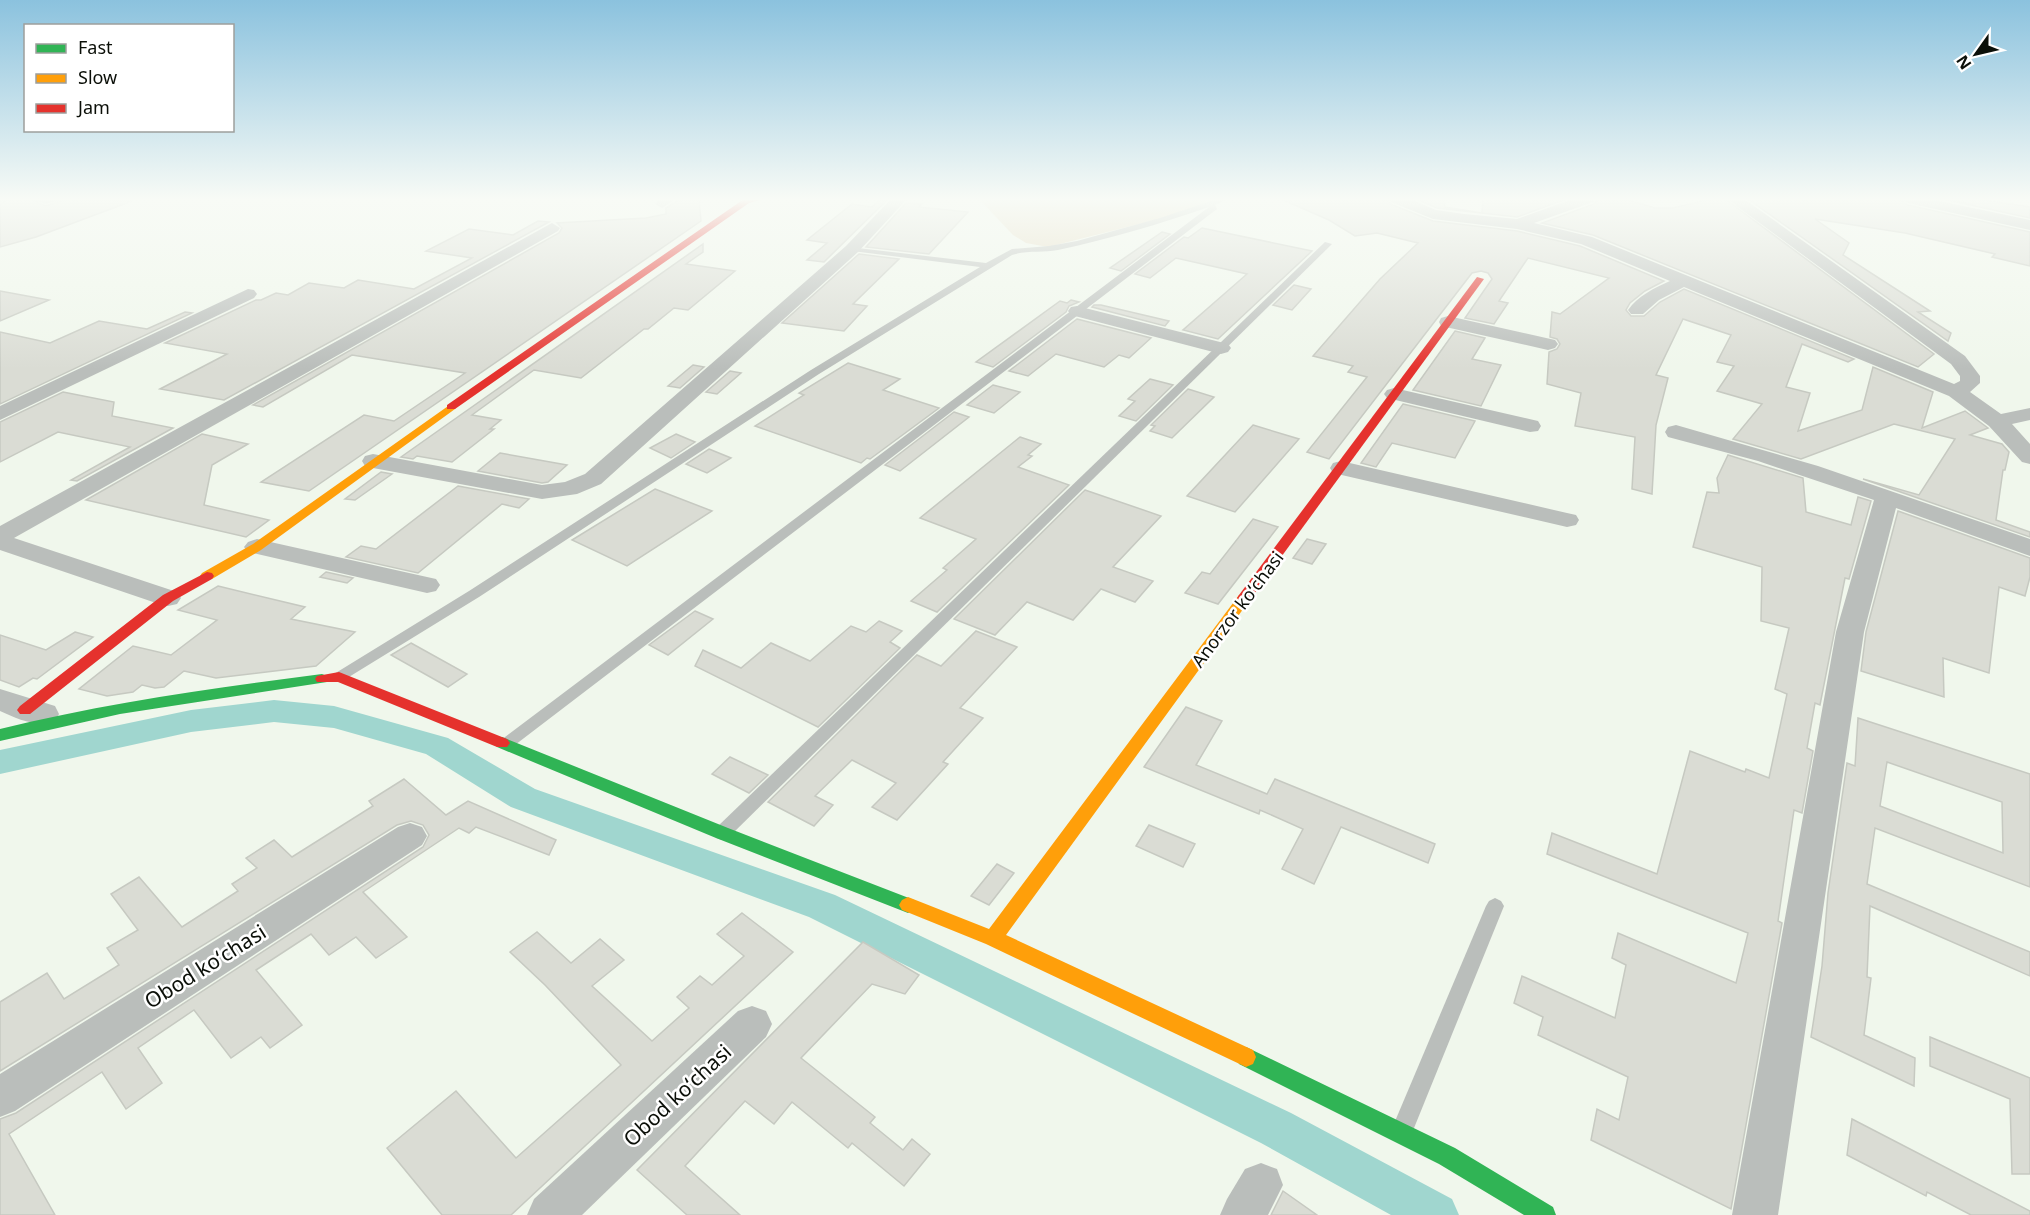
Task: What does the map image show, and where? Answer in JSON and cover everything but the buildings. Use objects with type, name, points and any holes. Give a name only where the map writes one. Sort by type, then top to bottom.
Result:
[{"type":"street","points":[[0,536],[502,256]]},
{"type":"street","points":[[12,705],[168,598],[257,547],[373,461],[668,256]]},
{"type":"street","points":[[373,461],[542,492],[570,489],[593,479],[844,256]]},
{"type":"street","points":[[1624,256],[1956,392],[1997,421],[2030,457]]},
{"type":"street","points":[[1812,256],[1958,360],[1970,375],[1971,383],[1956,392]]},
{"type":"street","name":"Anorzor koʻchasi","points":[[993,938],[1480,279]]},
{"type":"street","points":[[1637,310],[1653,296],[1684,280]]},
{"type":"street","points":[[0,414],[248,294]]},
{"type":"street","points":[[1077,311],[1221,348]]},
{"type":"street","points":[[1448,322],[1548,344]]},
{"type":"street","points":[[1394,394],[1530,426]]},
{"type":"street","points":[[1997,421],[2030,414]]},
{"type":"street","points":[[1676,432],[1730,445],[1887,497],[2030,548]]},
{"type":"street","points":[[1341,468],[1567,520]]},
{"type":"street","points":[[1755,1215],[1850,632],[1887,497]]},
{"type":"street","points":[[0,542],[168,598]]},
{"type":"street","points":[[257,547],[427,585]]},
{"type":"street","points":[[0,735],[63,718],[206,694],[339,677],[722,832],[993,938],[1263,1065],[1447,1156],[1545,1215]]},
{"type":"street","points":[[12,705],[63,718]]},
{"type":"street","name":"Obod koʻchasi","points":[[0,1097],[411,836]]},
{"type":"street","name":"Obod koʻchasi","points":[[550,1215],[752,1024]]},
{"type":"lane","points":[[906,256],[988,266]]},
{"type":"lane","points":[[339,677],[474,594],[815,372],[1006,256]]},
{"type":"lane","points":[[506,744],[1150,256]]},
{"type":"lane","points":[[722,832],[1316,256]]},
{"type":"lane","points":[[1401,1133],[1495,906]]},
{"type":"waterway","points":[[0,762],[191,721],[274,711],[334,717],[437,746],[523,798],[822,906],[1276,1128],[1436,1215]]},
{"type":"traffic: fast","points":[[0,735],[79,716],[200,695],[322,679]]},
{"type":"traffic: fast","points":[[502,743],[722,833],[908,905]]},
{"type":"traffic: fast","points":[[1246,1057],[1447,1156],[1545,1215]]},
{"type":"traffic: slow","points":[[207,576],[257,547],[451,407]]},
{"type":"traffic: slow","points":[[993,938],[1244,598]]},
{"type":"traffic: slow","points":[[908,905],[993,938],[1246,1057]]},
{"type":"traffic: jam","points":[[451,407],[668,256]]},
{"type":"traffic: jam","points":[[1244,598],[1480,279]]},
{"type":"traffic: jam","points":[[25,710],[168,598],[207,576]]},
{"type":"traffic: jam","points":[[322,679],[339,677],[502,743]]}]
